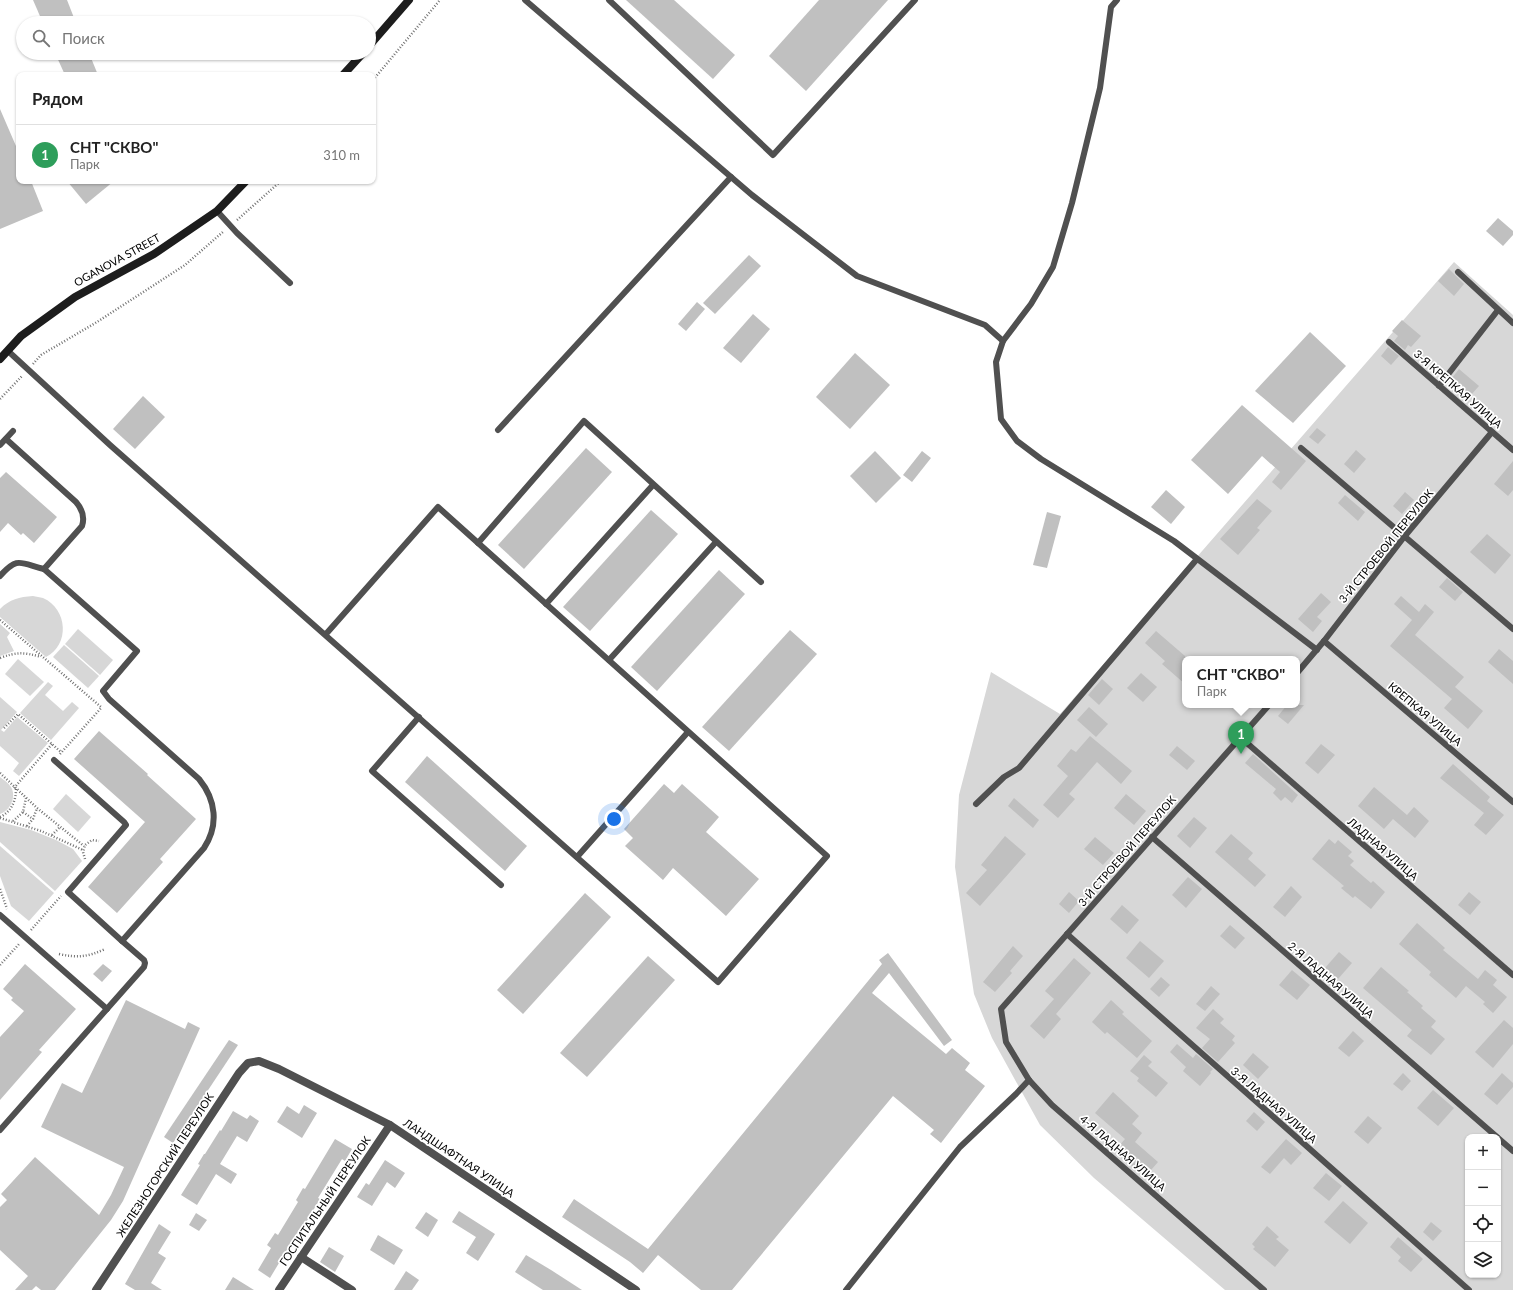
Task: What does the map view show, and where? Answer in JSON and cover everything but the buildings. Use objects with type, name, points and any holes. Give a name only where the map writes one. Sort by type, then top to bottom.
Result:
[{"type":"main road","points":[[376,38],[409,0]]},
{"type":"main road","points":[[347,72],[357,60]]},
{"type":"main road","name":"OGANOVA STREET","points":[[0,359],[21,336],[75,297],[154,254],[217,211],[243,184]]},
{"type":"street","name":"ЛАНДШАФТНАЯ УЛИЦА","points":[[259,1061],[279,1069],[390,1125],[636,1290]]},
{"type":"street","name":"ЖЕЛЕЗНОГОРСКИЙ ПЕРЕУЛОК","points":[[96,1290],[239,1073],[248,1063],[259,1061]]},
{"type":"street","name":"ГОСПИТАЛЬНЫЙ ПЕРЕУЛОК","points":[[279,1290],[390,1125]]},
{"type":"street","points":[[301,1257],[352,1290]]},
{"type":"lane","points":[[525,0],[752,195],[857,276],[985,325],[1003,341]]},
{"type":"lane","points":[[609,0],[773,155],[915,0]]},
{"type":"lane","points":[[1117,0],[1111,7],[1100,88],[1072,203],[1052,267],[1031,304],[1003,341],[996,362],[1001,419],[1017,441],[1041,459],[1174,542],[1317,650]]},
{"type":"lane","points":[[498,430],[731,177]]},
{"type":"lane","points":[[217,211],[290,283]]},
{"type":"lane","points":[[1458,272],[1513,323]]},
{"type":"lane","points":[[1439,386],[1498,310]]},
{"type":"lane","name":"3-Я КРЕПКАЯ УЛИЦА","points":[[1389,342],[1513,450]]},
{"type":"lane","points":[[8,351],[110,445],[326,634],[718,982],[827,856],[438,507],[326,634]]},
{"type":"lane","points":[[478,543],[584,421],[761,582]]},
{"type":"lane","points":[[0,445],[13,431]]},
{"type":"lane","name":"3-Й СТРОЕВОЙ ПЕРЕУЛОК","points":[[1300,669],[1317,650],[1404,537],[1492,432]]},
{"type":"lane","points":[[6,439],[76,502],[84,517],[82,526],[44,570]]},
{"type":"lane","points":[[1301,448],[1513,629]]},
{"type":"lane","points":[[546,604],[653,484]]},
{"type":"lane","points":[[609,660],[716,542]]},
{"type":"lane","points":[[976,804],[1004,777],[1019,768],[1197,559]]},
{"type":"lane","points":[[0,576],[9,566],[14,563],[44,570],[137,651],[103,692],[199,779],[205,786],[209,796],[214,816],[214,828],[210,838],[204,848],[122,941]]},
{"type":"lane","name":"КРЕПКАЯ УЛИЦА","points":[[1324,641],[1513,802]]},
{"type":"lane","name":"3-Й СТРОЕВОЙ ПЕРЕУЛОК","points":[[1001,1010],[1066,934],[1266,708]]},
{"type":"lane","points":[[419,717],[372,771],[501,885]]},
{"type":"lane","points":[[577,856],[688,732]]},
{"type":"lane","name":"ЛАДНАЯ УЛИЦА","points":[[1240,737],[1513,975]]},
{"type":"lane","points":[[0,1130],[144,967],[145,964],[144,960],[68,892],[126,825],[54,760]]},
{"type":"lane","name":"2-Я ЛАДНАЯ УЛИЦА","points":[[1152,837],[1494,1134]]},
{"type":"lane","points":[[0,915],[107,1009]]},
{"type":"lane","name":"3-Я ЛАДНАЯ УЛИЦА","points":[[1066,934],[1469,1290]]},
{"type":"lane","name":"4-Я ЛАДНАЯ УЛИЦА","points":[[1001,1010],[1006,1042],[1029,1080],[1052,1105],[1264,1290]]},
{"type":"lane","points":[[846,1290],[960,1147],[1029,1080]]},
{"type":"lane","name":"2-Я ЛАДНАЯ УЛИЦА","points":[[1501,1140],[1513,1151]]},
{"type":"path","points":[[376,76],[440,0]]},
{"type":"path","points":[[0,399],[41,355],[97,322],[185,265],[279,184]]},
{"type":"path","points":[[0,620],[101,707]]},
{"type":"path","points":[[0,658],[18,653],[28,653],[42,657]]},
{"type":"path","points":[[54,760],[109,699]]},
{"type":"path","points":[[4,728],[18,714],[61,752]]},
{"type":"path","points":[[0,818],[12,806],[16,795],[15,788],[52,744]]},
{"type":"path","points":[[0,773],[37,808],[84,846]]},
{"type":"path","points":[[12,822],[23,812],[26,798]]},
{"type":"path","points":[[27,826],[33,818],[37,808]]},
{"type":"path","points":[[23,812],[33,818]]},
{"type":"path","points":[[0,818],[52,835],[83,850]]},
{"type":"path","points":[[52,835],[60,827]]},
{"type":"path","points":[[0,889],[8,910]]},
{"type":"path","points":[[31,930],[63,894],[68,892]]},
{"type":"path","points":[[0,965],[20,942]]},
{"type":"path","points":[[57,953],[81,957],[93,955],[105,949]]},
{"type":"shaded area","points":[[1454,262],[1513,315],[1513,1290],[1225,1290],[1094,1178],[1040,1125],[992,1038],[974,994],[955,867],[959,795],[991,672],[1060,714]]},
{"type":"shaded area","points":[[33,596],[43,598],[51,603],[61,618],[63,627],[59,644],[54,651],[46,657],[0,617],[0,609],[7,603],[19,598]]},
{"type":"shaded area","points":[[0,624],[10,633],[7,637],[14,651],[0,656]]},
{"type":"shaded area","points":[[78,629],[113,660],[100,675],[65,644]]},
{"type":"shaded area","points":[[64,645],[99,676],[88,688],[53,657]]},
{"type":"shaded area","points":[[18,659],[44,682],[30,696],[5,674]]},
{"type":"shaded area","points":[[48,682],[53,686],[45,695],[63,711],[72,702],[79,708],[51,740],[20,713]]},
{"type":"shaded area","points":[[0,697],[17,712],[1,730],[4,732],[17,717],[48,743],[19,776],[13,771],[19,763],[0,746]]},
{"type":"shaded area","points":[[0,777],[11,787],[13,797],[9,807],[0,814]]},
{"type":"shaded area","points":[[66,794],[91,817],[78,832],[53,809]]},
{"type":"shaded area","points":[[0,822],[31,830],[56,840],[73,849],[82,861],[55,891],[0,842]]},
{"type":"shaded area","points":[[0,846],[54,893],[29,921],[11,906],[0,876]]},
{"type":"place","name":"СНТ \"СКВО\"","points":[[1241,754]]}]
